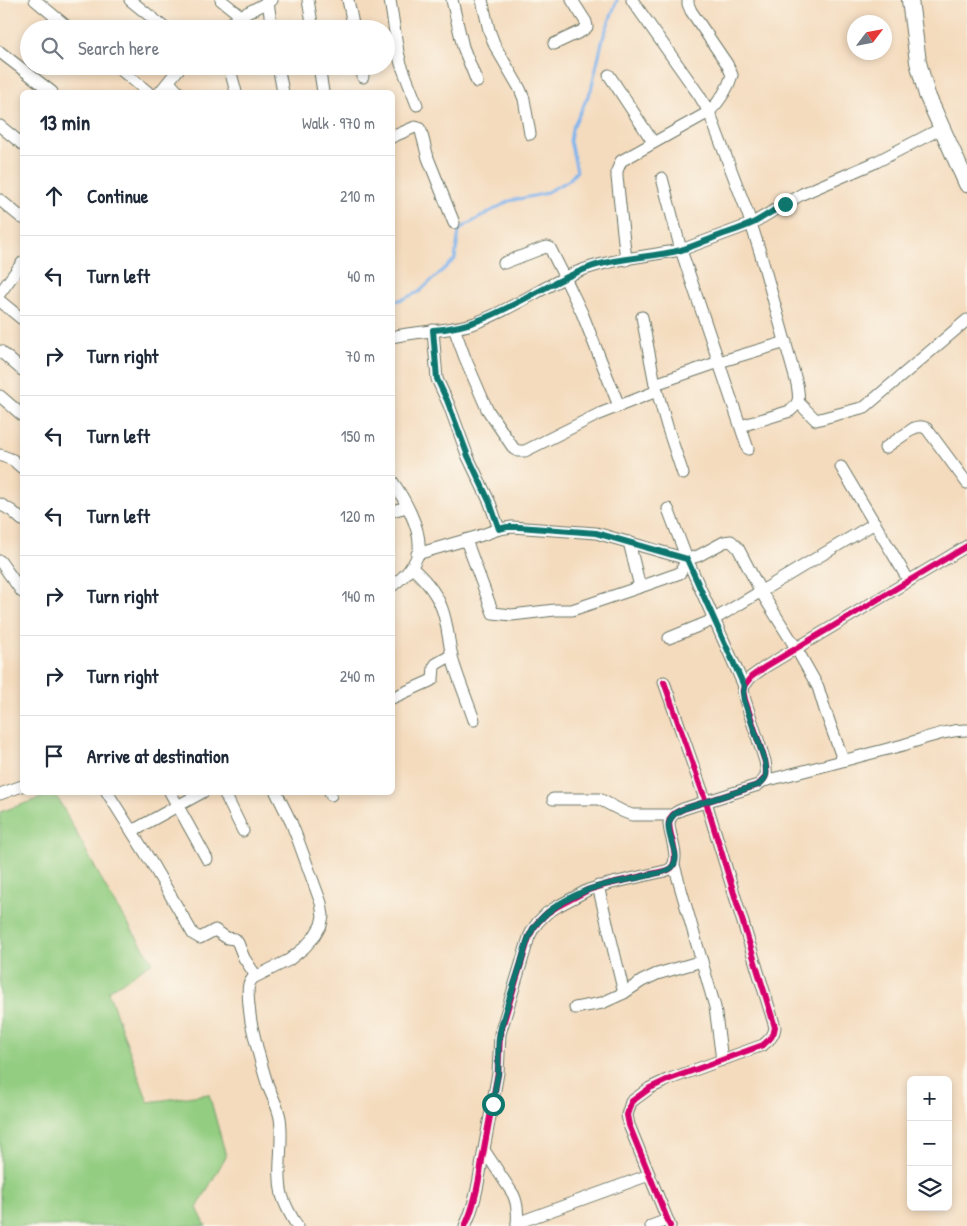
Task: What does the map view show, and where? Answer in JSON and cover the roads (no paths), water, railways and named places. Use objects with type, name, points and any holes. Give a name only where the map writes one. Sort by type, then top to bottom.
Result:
[{"type":"street","points":[[35,0],[59,20]]},
{"type":"street","points":[[130,0],[155,20]]},
{"type":"street","points":[[221,0],[241,16]]},
{"type":"street","points":[[308,0],[311,20]]},
{"type":"street","points":[[348,0],[352,20]]},
{"type":"street","points":[[390,0],[393,20]]},
{"type":"street","points":[[452,0],[463,47],[477,82]]},
{"type":"street","points":[[482,0],[495,46],[524,99],[530,134]]},
{"type":"street","points":[[554,44],[587,27],[586,22],[572,0]]},
{"type":"street","points":[[632,0],[709,112],[751,224],[797,384],[799,396],[794,408],[790,411],[741,426]]},
{"type":"street","points":[[626,260],[617,177],[621,161],[709,112],[727,88],[732,75],[727,64],[691,11],[688,0]]},
{"type":"street","points":[[910,0],[918,62],[927,94],[967,184]]},
{"type":"street","points":[[235,20],[270,1],[271,20]]},
{"type":"street","points":[[395,32],[401,64],[417,105]]},
{"type":"street","points":[[0,52],[20,67]]},
{"type":"street","points":[[30,75],[49,90]]},
{"type":"street","points":[[127,75],[146,90]]},
{"type":"street","points":[[162,90],[174,75]]},
{"type":"street","points":[[231,75],[235,90]]},
{"type":"street","points":[[280,75],[284,90]]},
{"type":"street","points":[[320,75],[323,90]]},
{"type":"street","points":[[609,75],[653,142]]},
{"type":"street","points":[[169,82],[176,90]]},
{"type":"street","points":[[0,126],[20,142]]},
{"type":"street","points":[[395,135],[415,126],[421,131],[428,158],[446,207],[454,222]]},
{"type":"street","points":[[395,336],[454,328],[476,322],[590,267],[681,250],[751,224],[802,194],[874,163],[942,128]]},
{"type":"street","points":[[662,178],[681,250],[748,449]]},
{"type":"street","points":[[0,200],[20,216]]},
{"type":"street","points":[[504,263],[547,247],[552,252],[582,313],[619,406]]},
{"type":"street","points":[[2,285],[20,268]]},
{"type":"street","points":[[0,301],[20,317]]},
{"type":"street","points":[[642,317],[656,388],[684,474]]},
{"type":"street","points":[[798,402],[816,420],[866,407],[967,320]]},
{"type":"street","points":[[454,328],[487,409],[514,449],[518,451],[525,451],[575,425],[719,362],[786,342]]},
{"type":"street","points":[[433,330],[437,379],[468,456],[490,503],[499,529]]},
{"type":"street","points":[[0,351],[20,368]]},
{"type":"street","points":[[0,396],[20,412]]},
{"type":"street","points":[[885,448],[914,428],[918,426],[924,427],[963,469],[967,483]]},
{"type":"street","points":[[0,455],[13,460],[20,466]]},
{"type":"street","points":[[841,466],[910,581]]},
{"type":"street","points":[[395,486],[407,507],[418,535],[419,548],[411,567],[395,583]]},
{"type":"street","points":[[0,504],[20,518]]},
{"type":"street","points":[[395,510],[407,507]]},
{"type":"street","points":[[668,509],[687,559],[744,686]]},
{"type":"street","points":[[669,638],[714,620],[875,523]]},
{"type":"street","points":[[417,554],[507,527],[596,533],[687,559],[698,556],[724,542],[731,541],[738,548],[761,592],[818,687],[843,760]]},
{"type":"street","points":[[466,540],[494,613],[512,615],[572,610],[680,573],[687,559]]},
{"type":"street","points":[[628,542],[640,587]]},
{"type":"street","points":[[764,781],[767,771],[765,761],[743,692],[744,686],[751,677],[967,546]]},
{"type":"street","points":[[0,561],[20,589]]},
{"type":"street","points":[[411,567],[426,582],[442,608],[455,668],[474,720]]},
{"type":"street","points":[[395,697],[430,681],[436,664],[452,655]]},
{"type":"street","points":[[651,1226],[669,1223],[629,1125],[627,1115],[631,1102],[650,1088],[667,1080],[763,1045],[771,1039],[775,1027],[706,802],[664,682]]},
{"type":"street","points":[[553,799],[599,799],[632,815],[672,815],[683,809],[750,788],[764,781],[812,770],[936,734],[967,730]]},
{"type":"street","points":[[0,794],[20,787]]},
{"type":"street","points":[[109,795],[193,934],[200,938],[215,930],[227,938],[235,939],[244,958],[256,976]]},
{"type":"street","points":[[172,795],[207,859]]},
{"type":"street","points":[[132,831],[198,795]]},
{"type":"street","points":[[226,795],[244,830]]},
{"type":"street","points":[[278,795],[298,840],[321,903],[323,916],[321,925],[314,937],[304,948],[289,960],[256,976],[251,980],[248,989],[256,1045],[266,1080],[280,1117],[280,1184],[282,1196],[297,1226]]},
{"type":"street","points":[[672,815],[669,823],[675,854],[674,865],[715,1007],[722,1060]]},
{"type":"street","points":[[465,1226],[474,1201],[480,1173],[498,1073],[500,1034],[529,937],[538,922],[547,913],[576,896],[598,886],[669,870],[674,865]]},
{"type":"street","points":[[598,886],[624,993]]},
{"type":"street","points":[[575,1008],[602,1003],[657,974],[702,960]]},
{"type":"street","points":[[484,1150],[513,1194],[517,1206],[517,1225],[649,1175]]},
{"type":"waterway","points":[[395,301],[419,292],[455,259],[459,231],[463,227],[509,201],[543,194],[568,181],[577,171],[570,141],[572,129],[591,90],[603,38],[617,0]]}]
